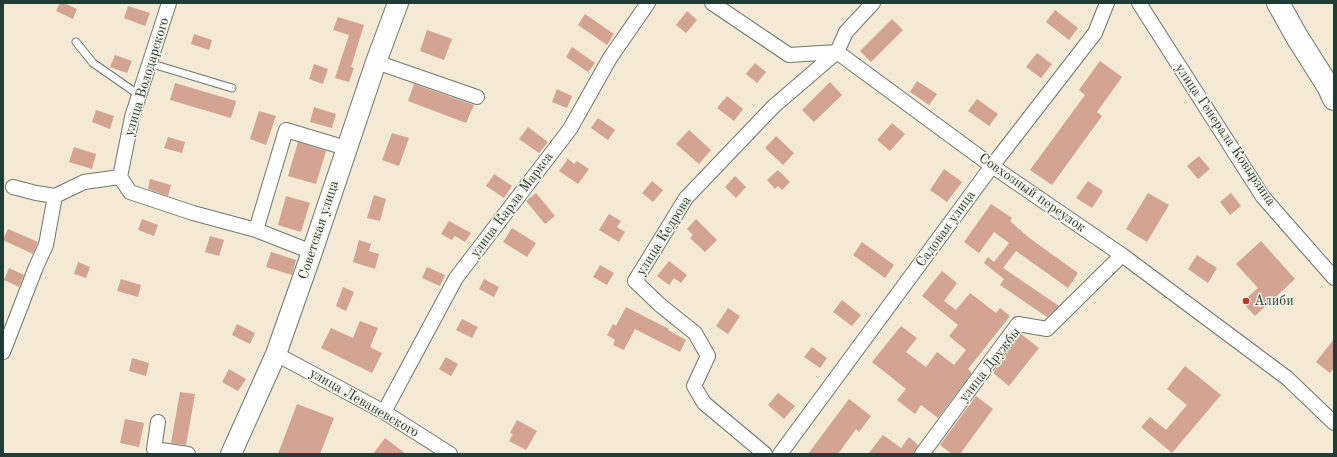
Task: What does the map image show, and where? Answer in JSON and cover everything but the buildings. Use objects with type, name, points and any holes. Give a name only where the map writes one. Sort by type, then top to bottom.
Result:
[{"type":"main road","points":[[1278,3],[1328,86],[1334,99]]},
{"type":"street","name":"улица Володарского","points":[[120,177],[132,117],[169,3]]},
{"type":"street","name":"Советская улица","points":[[229,454],[276,354],[312,252],[346,148],[398,3]]},
{"type":"street","name":"улица Карла Маркса","points":[[384,412],[456,278],[570,129],[610,58],[648,3]]},
{"type":"street","points":[[712,3],[788,55],[837,52]]},
{"type":"street","name":"улица Кедрова","points":[[765,454],[704,403],[694,386],[708,356],[695,333],[660,305],[635,282],[686,198],[774,106],[837,52],[846,32],[873,3]]},
{"type":"street","name":"Садовая улица","points":[[780,454],[992,166],[1095,33],[1107,3]]},
{"type":"street","name":"улица Генерала Ковырзина","points":[[1139,3],[1263,197],[1334,278]]},
{"type":"street","name":"Совхозный переулок","points":[[837,52],[992,166],[1122,255],[1287,378],[1334,424]]},
{"type":"street","points":[[376,62],[477,97]]},
{"type":"street","points":[[256,230],[286,130],[346,148]]},
{"type":"street","points":[[13,187],[55,196],[84,182],[120,177],[130,192],[193,213],[256,230],[312,252]]},
{"type":"street","points":[[3,352],[36,267],[46,246],[55,196]]},
{"type":"street","name":"улица Дружбы","points":[[922,454],[1018,324],[1047,329],[1122,255]]},
{"type":"street","name":"улица Леваневского","points":[[276,354],[384,412],[450,454]]},
{"type":"street","points":[[158,422],[154,449],[188,454]]},
{"type":"lane","points":[[76,42],[92,63],[139,95]]},
{"type":"lane","points":[[149,63],[232,88]]},
{"type":"place","name":"Алиби","points":[[1246,301]]}]
